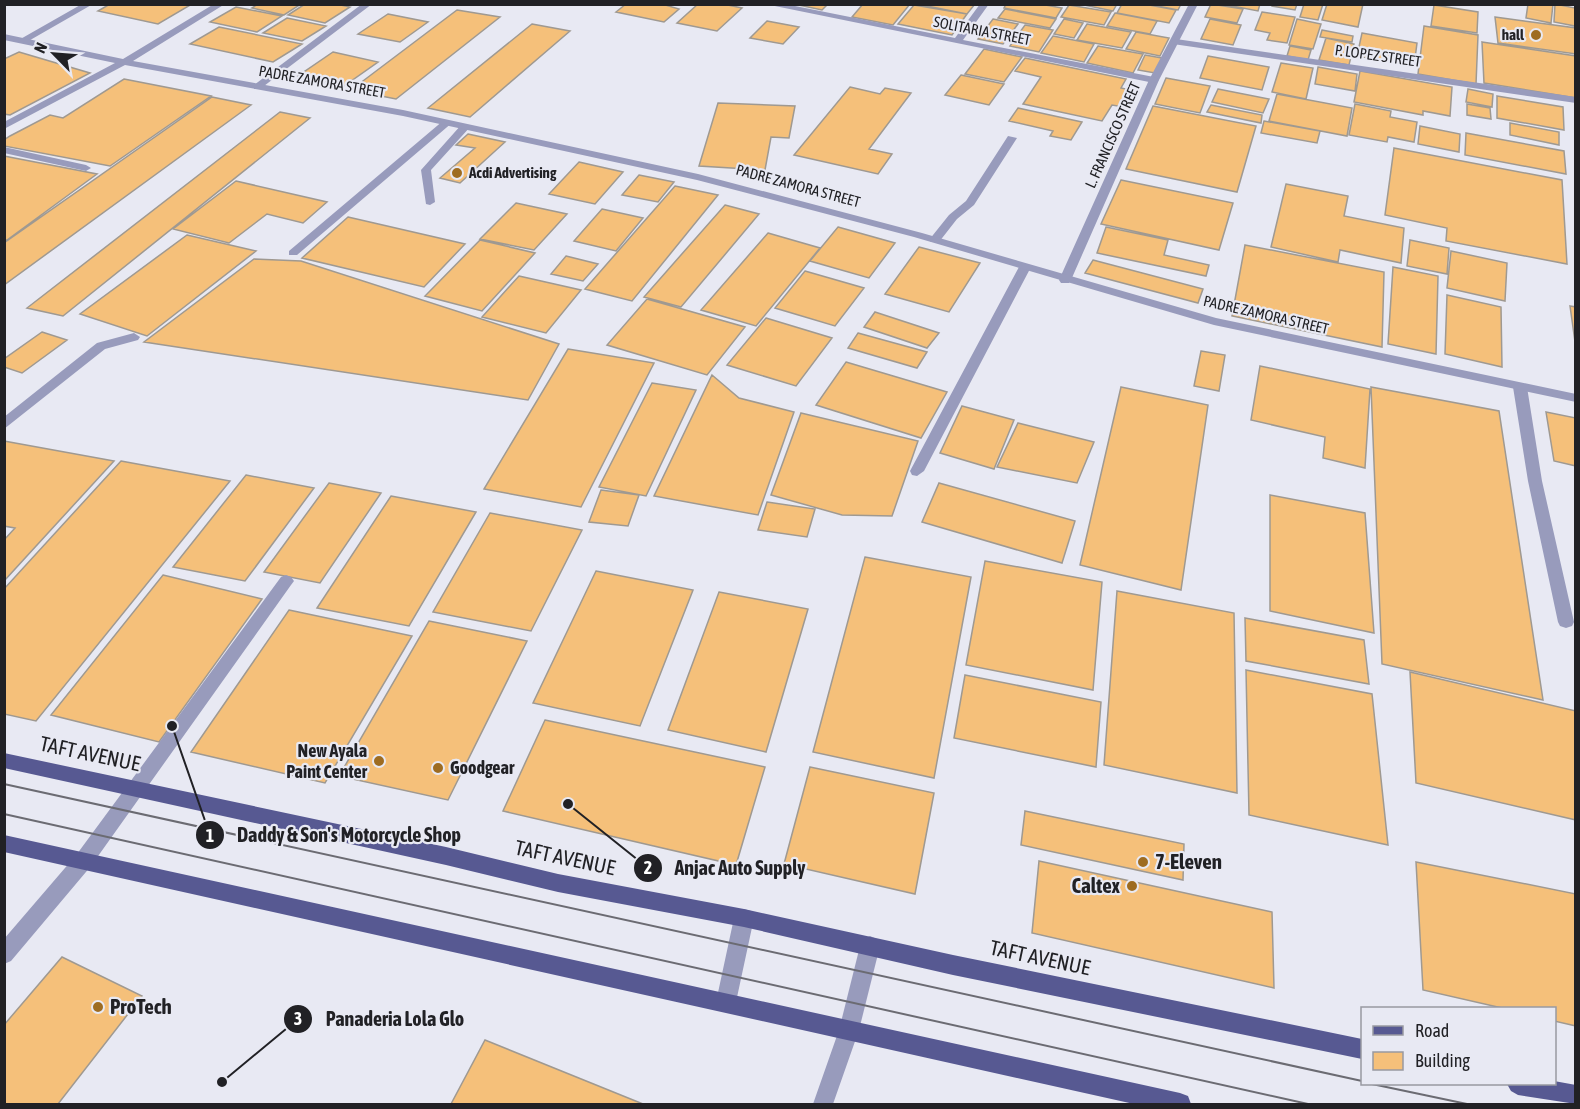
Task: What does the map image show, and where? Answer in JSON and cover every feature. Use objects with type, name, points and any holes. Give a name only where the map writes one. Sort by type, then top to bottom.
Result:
[{"type":"main road","name":"TAFT AVENUE","points":[[4,760],[446,856],[558,883],[744,918],[1361,1049]]},
{"type":"main road","points":[[4,843],[1180,1104]]},
{"type":"main road","points":[[1527,1085],[1575,1096]]},
{"type":"street","points":[[22,41],[89,4]]},
{"type":"street","points":[[4,126],[124,62],[220,4]]},
{"type":"street","points":[[257,87],[368,4]]},
{"type":"street","name":"SOLITARIA STREET","points":[[769,4],[1154,80]]},
{"type":"street","points":[[830,16],[840,4]]},
{"type":"street","points":[[957,42],[985,4]]},
{"type":"street","name":"L. FRANCISCO STREET","points":[[1065,280],[1154,80],[1194,4]]},
{"type":"street","name":"PADRE ZAMORA STREET","points":[[4,37],[124,62],[448,122],[698,177],[936,240],[1065,280],[1243,328],[1575,398]]},
{"type":"street","name":"P. LOPEZ STREET","points":[[1176,42],[1575,100]]},
{"type":"street","points":[[293,253],[448,122]]},
{"type":"street","points":[[430,202],[426,170],[466,126]]},
{"type":"street","points":[[936,240],[953,217],[970,202],[1012,138]]},
{"type":"street","points":[[4,150],[86,168]]},
{"type":"street","points":[[917,471],[1025,267]]},
{"type":"street","points":[[4,425],[101,346],[134,337]]},
{"type":"street","points":[[1520,387],[1535,481],[1566,622]]},
{"type":"street","points":[[4,954],[84,860],[286,581]]},
{"type":"street","points":[[726,1002],[744,918]]},
{"type":"street","points":[[823,1104],[849,1030],[870,946]]},
{"type":"building","points":[[110,4],[192,4],[158,24],[98,11]]},
{"type":"building","points":[[258,4],[301,4],[284,15],[252,8]]},
{"type":"building","points":[[305,4],[336,4],[350,7],[325,23],[288,15]]},
{"type":"building","points":[[626,4],[662,4],[679,9],[664,22],[616,12]]},
{"type":"building","points":[[698,4],[723,4],[742,8],[717,31],[677,23]]},
{"type":"building","points":[[794,4],[828,4],[822,10]]},
{"type":"building","points":[[863,4],[910,4],[893,25],[852,17]]},
{"type":"building","points":[[917,4],[975,4],[967,14]]},
{"type":"building","points":[[1006,4],[1040,4],[1062,8],[1056,18],[1004,8]]},
{"type":"building","points":[[1079,4],[1117,4],[1113,11]]},
{"type":"building","points":[[1122,4],[1144,4],[1176,10],[1169,23],[1117,13]]},
{"type":"building","points":[[1147,4],[1181,4],[1178,10]]},
{"type":"building","points":[[1211,4],[1243,9],[1237,23],[1205,17]]},
{"type":"building","points":[[1222,4],[1260,4],[1258,11]]},
{"type":"building","points":[[1272,4],[1297,4],[1295,10],[1272,6]]},
{"type":"building","points":[[1304,4],[1323,4],[1318,20],[1300,17]]},
{"type":"building","points":[[1327,4],[1363,4],[1358,27],[1322,20]]},
{"type":"building","points":[[1528,4],[1553,4],[1551,23],[1526,18]]},
{"type":"building","points":[[1555,4],[1575,8],[1575,26],[1554,22]]},
{"type":"building","points":[[914,5],[967,14],[952,35],[898,24]]},
{"type":"building","points":[[1069,5],[1111,12],[1104,25],[1061,17]]},
{"type":"building","points":[[1434,5],[1478,12],[1477,33],[1431,26]]},
{"type":"building","points":[[236,7],[282,16],[257,32],[210,22]]},
{"type":"building","points":[[1005,9],[1056,19],[1050,28],[998,18]]},
{"type":"building","points":[[457,10],[500,17],[396,99],[351,90]]},
{"type":"building","points":[[1262,12],[1295,17],[1287,43],[1267,40],[1270,33],[1255,30]]},
{"type":"building","points":[[1115,13],[1157,21],[1150,34],[1107,26]]},
{"type":"building","points":[[388,14],[428,22],[400,42],[358,34]]},
{"type":"building","name":"hall","points":[[1495,17],[1576,28],[1576,54],[1498,43]]},
{"type":"building","points":[[287,18],[326,26],[302,41],[263,33]]},
{"type":"building","points":[[993,19],[1018,24],[1003,44],[978,39]]},
{"type":"building","points":[[1064,19],[1083,23],[1074,38],[1054,34]]},
{"type":"building","points":[[1210,19],[1241,25],[1233,45],[1201,39]]},
{"type":"building","points":[[1297,19],[1321,24],[1313,49],[1289,45]]},
{"type":"building","points":[[767,21],[799,27],[783,44],[750,38]]},
{"type":"building","points":[[532,24],[570,31],[470,117],[428,108]]},
{"type":"building","points":[[1087,24],[1131,32],[1122,48],[1077,40]]},
{"type":"building","points":[[1025,25],[1053,30],[1039,52],[1010,46]]},
{"type":"building","points":[[1424,26],[1478,35],[1476,84],[1418,74]]},
{"type":"building","points":[[219,27],[302,44],[273,62],[190,44]]},
{"type":"building","points":[[1322,30],[1353,36],[1352,42],[1320,37]]},
{"type":"building","points":[[1136,32],[1169,38],[1160,56],[1126,49]]},
{"type":"building","points":[[1362,33],[1417,43],[1414,66],[1357,56]]},
{"type":"building","points":[[1053,36],[1094,44],[1084,62],[1041,53]]},
{"type":"building","points":[[1326,38],[1354,44],[1349,65],[1319,60]]},
{"type":"building","points":[[1482,42],[1576,56],[1576,98],[1484,83]]},
{"type":"building","points":[[1098,46],[1143,54],[1133,73],[1087,63]]},
{"type":"building","points":[[1290,46],[1311,50],[1308,60],[1287,56]]},
{"type":"building","points":[[984,49],[1022,57],[1004,82],[965,74]]},
{"type":"building","points":[[19,52],[90,73],[10,115],[4,114],[4,59]]},
{"type":"building","points":[[333,52],[378,62],[344,86],[298,76]]},
{"type":"building","points":[[1145,55],[1162,58],[1155,73],[1138,70]]},
{"type":"building","points":[[1208,56],[1269,67],[1262,90],[1200,78]]},
{"type":"building","points":[[1025,58],[1126,79],[1121,88],[1139,92],[1130,108],[1112,105],[1102,121],[1023,104],[1041,77],[1015,71]]},
{"type":"building","points":[[1281,63],[1313,68],[1306,99],[1272,92]]},
{"type":"building","points":[[1318,67],[1357,74],[1355,91],[1315,84]]},
{"type":"building","points":[[1360,71],[1452,87],[1450,116],[1423,111],[1423,115],[1354,102]]},
{"type":"building","points":[[961,75],[1004,84],[989,105],[945,95]]},
{"type":"building","points":[[1166,78],[1210,86],[1200,113],[1155,104]]},
{"type":"building","points":[[124,79],[211,96],[110,166],[4,146],[4,140],[10,136],[50,115],[63,118]]},
{"type":"building","points":[[850,87],[880,94],[885,88],[911,93],[869,149],[892,154],[878,174],[794,155]]},
{"type":"building","points":[[1218,89],[1269,99],[1263,113],[1212,102]]},
{"type":"building","points":[[1468,89],[1493,94],[1492,107],[1466,102]]},
{"type":"building","points":[[1277,94],[1352,108],[1347,136],[1269,121]]},
{"type":"building","points":[[1497,96],[1563,107],[1564,130],[1497,118]]},
{"type":"building","points":[[212,97],[251,105],[4,285],[4,243]]},
{"type":"building","points":[[718,103],[795,106],[789,138],[771,137],[765,170],[699,166]]},
{"type":"building","points":[[1355,104],[1391,111],[1390,117],[1417,122],[1414,142],[1388,137],[1387,142],[1349,135]]},
{"type":"building","points":[[1467,104],[1490,108],[1491,119],[1467,115]]},
{"type":"building","points":[[1211,105],[1262,115],[1261,123],[1207,112]]},
{"type":"building","points":[[1153,106],[1256,126],[1237,192],[1126,169]]},
{"type":"building","points":[[1018,108],[1082,122],[1071,140],[1050,136],[1053,131],[1009,121]]},
{"type":"building","points":[[280,112],[310,118],[63,316],[27,308]]},
{"type":"building","points":[[1264,121],[1320,131],[1317,143],[1261,133]]},
{"type":"building","points":[[1510,123],[1559,132],[1559,145],[1510,135]]},
{"type":"building","points":[[1420,126],[1460,134],[1459,152],[1418,144]]},
{"type":"building","points":[[1466,133],[1564,151],[1566,174],[1465,155]]},
{"type":"building","points":[[468,134],[505,142],[460,183],[440,178],[475,148],[456,145]]},
{"type":"building","points":[[1394,148],[1562,180],[1567,264],[1446,241],[1447,228],[1385,215]]},
{"type":"building","points":[[4,156],[97,174],[4,240]]},
{"type":"building","points":[[579,162],[623,172],[595,204],[549,194]]},
{"type":"building","points":[[639,175],[674,182],[658,202],[622,195]]},
{"type":"building","points":[[1121,180],[1233,203],[1219,250],[1101,224]]},
{"type":"building","points":[[236,181],[327,202],[303,223],[267,214],[229,243],[173,229]]},
{"type":"building","points":[[1286,184],[1348,196],[1344,216],[1404,228],[1401,263],[1340,250],[1338,262],[1271,247]]},
{"type":"building","points":[[675,186],[718,195],[632,301],[585,289]]},
{"type":"building","points":[[516,203],[567,214],[534,250],[480,239]]},
{"type":"building","points":[[725,205],[759,214],[681,307],[644,297]]},
{"type":"building","points":[[602,209],[643,218],[616,251],[574,241]]},
{"type":"building","points":[[348,217],[465,244],[424,287],[302,258]]},
{"type":"building","points":[[838,227],[895,243],[869,278],[810,261]]},
{"type":"building","points":[[1106,227],[1168,240],[1164,255],[1209,265],[1206,276],[1097,253]]},
{"type":"building","points":[[768,233],[820,248],[756,326],[701,310]]},
{"type":"building","points":[[187,235],[256,251],[147,336],[80,314]]},
{"type":"building","points":[[480,240],[535,253],[482,311],[425,296]]},
{"type":"building","points":[[1410,240],[1449,248],[1447,274],[1407,266]]},
{"type":"building","points":[[1245,245],[1384,272],[1382,347],[1232,316]]},
{"type":"building","points":[[919,247],[980,263],[949,312],[885,294]]},
{"type":"building","points":[[1451,251],[1507,263],[1505,301],[1447,288]]},
{"type":"building","points":[[566,256],[598,264],[583,281],[551,274]]},
{"type":"building","points":[[254,259],[301,261],[559,344],[528,400],[144,342]]},
{"type":"building","points":[[1093,260],[1203,289],[1198,303],[1085,273]]},
{"type":"building","points":[[1393,267],[1438,276],[1436,354],[1388,344]]},
{"type":"building","points":[[805,271],[864,288],[835,326],[775,308]]},
{"type":"building","points":[[519,276],[581,290],[546,333],[482,317]]},
{"type":"building","points":[[1447,295],[1501,307],[1502,367],[1445,354]]},
{"type":"building","points":[[647,299],[745,327],[707,375],[607,345]]},
{"type":"building","points":[[1570,306],[1576,307],[1576,349]]},
{"type":"building","points":[[875,312],[939,333],[927,348],[864,327]]},
{"type":"building","points":[[766,318],[832,338],[796,386],[727,365]]},
{"type":"building","points":[[42,332],[67,340],[22,373],[4,367],[4,359]]},
{"type":"building","points":[[858,333],[927,352],[917,368],[848,348]]},
{"type":"building","points":[[568,349],[654,363],[581,507],[484,489]]},
{"type":"building","points":[[1201,351],[1225,355],[1219,391],[1194,386]]},
{"type":"building","points":[[846,362],[947,392],[921,438],[816,405]]},
{"type":"building","points":[[1260,366],[1370,389],[1365,468],[1323,458],[1325,437],[1251,420]]},
{"type":"building","points":[[712,375],[739,398],[794,412],[758,515],[654,496]]},
{"type":"building","points":[[652,383],[696,390],[646,496],[599,487]]},
{"type":"building","points":[[1121,387],[1208,405],[1181,590],[1080,565]]},
{"type":"building","points":[[1371,387],[1499,411],[1543,700],[1382,664]]},
{"type":"building","points":[[962,406],[1014,420],[994,469],[940,453]]},
{"type":"building","points":[[1546,412],[1576,418],[1576,466],[1554,461]]},
{"type":"building","points":[[801,413],[918,441],[892,516],[842,515],[771,495]]},
{"type":"building","points":[[1018,423],[1094,442],[1077,483],[997,467]]},
{"type":"building","points":[[4,441],[114,461],[4,581],[4,540],[15,528],[4,526]]},
{"type":"building","points":[[121,461],[230,481],[36,721],[4,714],[4,589]]},
{"type":"building","points":[[246,475],[314,488],[245,581],[173,567]]},
{"type":"building","points":[[329,483],[381,493],[320,583],[264,572]]},
{"type":"building","points":[[939,483],[1075,521],[1062,563],[922,522]]},
{"type":"building","points":[[601,490],[639,495],[628,526],[589,522]]},
{"type":"building","points":[[1270,495],[1365,513],[1374,633],[1270,611]]},
{"type":"building","points":[[391,496],[476,512],[409,626],[317,608]]},
{"type":"building","points":[[767,502],[815,509],[807,537],[758,530]]},
{"type":"building","points":[[490,513],[582,530],[531,631],[433,612]]},
{"type":"building","points":[[865,557],[971,577],[934,778],[813,752]]},
{"type":"building","points":[[985,561],[1102,582],[1093,690],[966,665]]},
{"type":"building","points":[[596,571],[693,590],[640,726],[533,703]]},
{"type":"building","points":[[163,575],[262,599],[159,742],[51,715]]},
{"type":"building","points":[[1117,591],[1234,613],[1237,793],[1104,765]]},
{"type":"building","points":[[719,592],[808,609],[766,752],[668,730]]},
{"type":"building","points":[[289,610],[412,636],[325,783],[191,752]]},
{"type":"building","points":[[1245,618],[1364,640],[1369,684],[1246,661]]},
{"type":"building","points":[[429,621],[527,641],[448,800],[339,776]]},
{"type":"building","points":[[1246,670],[1372,694],[1388,845],[1249,815]]},
{"type":"building","points":[[1410,672],[1576,711],[1576,820],[1416,783]]},
{"type":"building","points":[[965,675],[1101,702],[1096,767],[954,738]]},
{"type":"building","points":[[545,720],[765,767],[736,865],[503,811]]},
{"type":"building","points":[[810,767],[934,793],[915,894],[784,864]]},
{"type":"building","name":"7-Eleven","points":[[1025,811],[1184,844],[1183,880],[1021,845]]},
{"type":"building","points":[[1039,861],[1272,912],[1274,988],[1032,933]]},
{"type":"building","points":[[1416,862],[1576,894],[1576,1026],[1556,1021],[1556,1007],[1498,1007],[1423,990]]},
{"type":"building","points":[[62,957],[142,996],[58,1104],[4,1104],[4,1025]]},
{"type":"building","points":[[485,1040],[643,1104],[451,1104]]},
{"type":"tram line","points":[[4,784],[1361,1081]]},
{"type":"tram line","points":[[4,814],[1308,1104]]},
{"type":"tram line","points":[[1377,1085],[1467,1104]]},
{"type":"place","name":"hall","points":[[1536,35]]},
{"type":"place","name":"Acdi Advertising","points":[[457,173]]},
{"type":"place","name":"Daddy & Son's Motorcycle Shop","points":[[172,726]]},
{"type":"place","name":"New Ayala Paint Center","points":[[379,761]]},
{"type":"place","name":"Goodgear","points":[[438,768]]},
{"type":"place","name":"Anjac Auto Supply","points":[[568,804]]},
{"type":"place","name":"7-Eleven","points":[[1143,862]]},
{"type":"place","name":"Caltex","points":[[1132,886]]},
{"type":"place","name":"ProTech","points":[[98,1007]]},
{"type":"place","name":"Panaderia Lola Glo","points":[[222,1082]]}]
